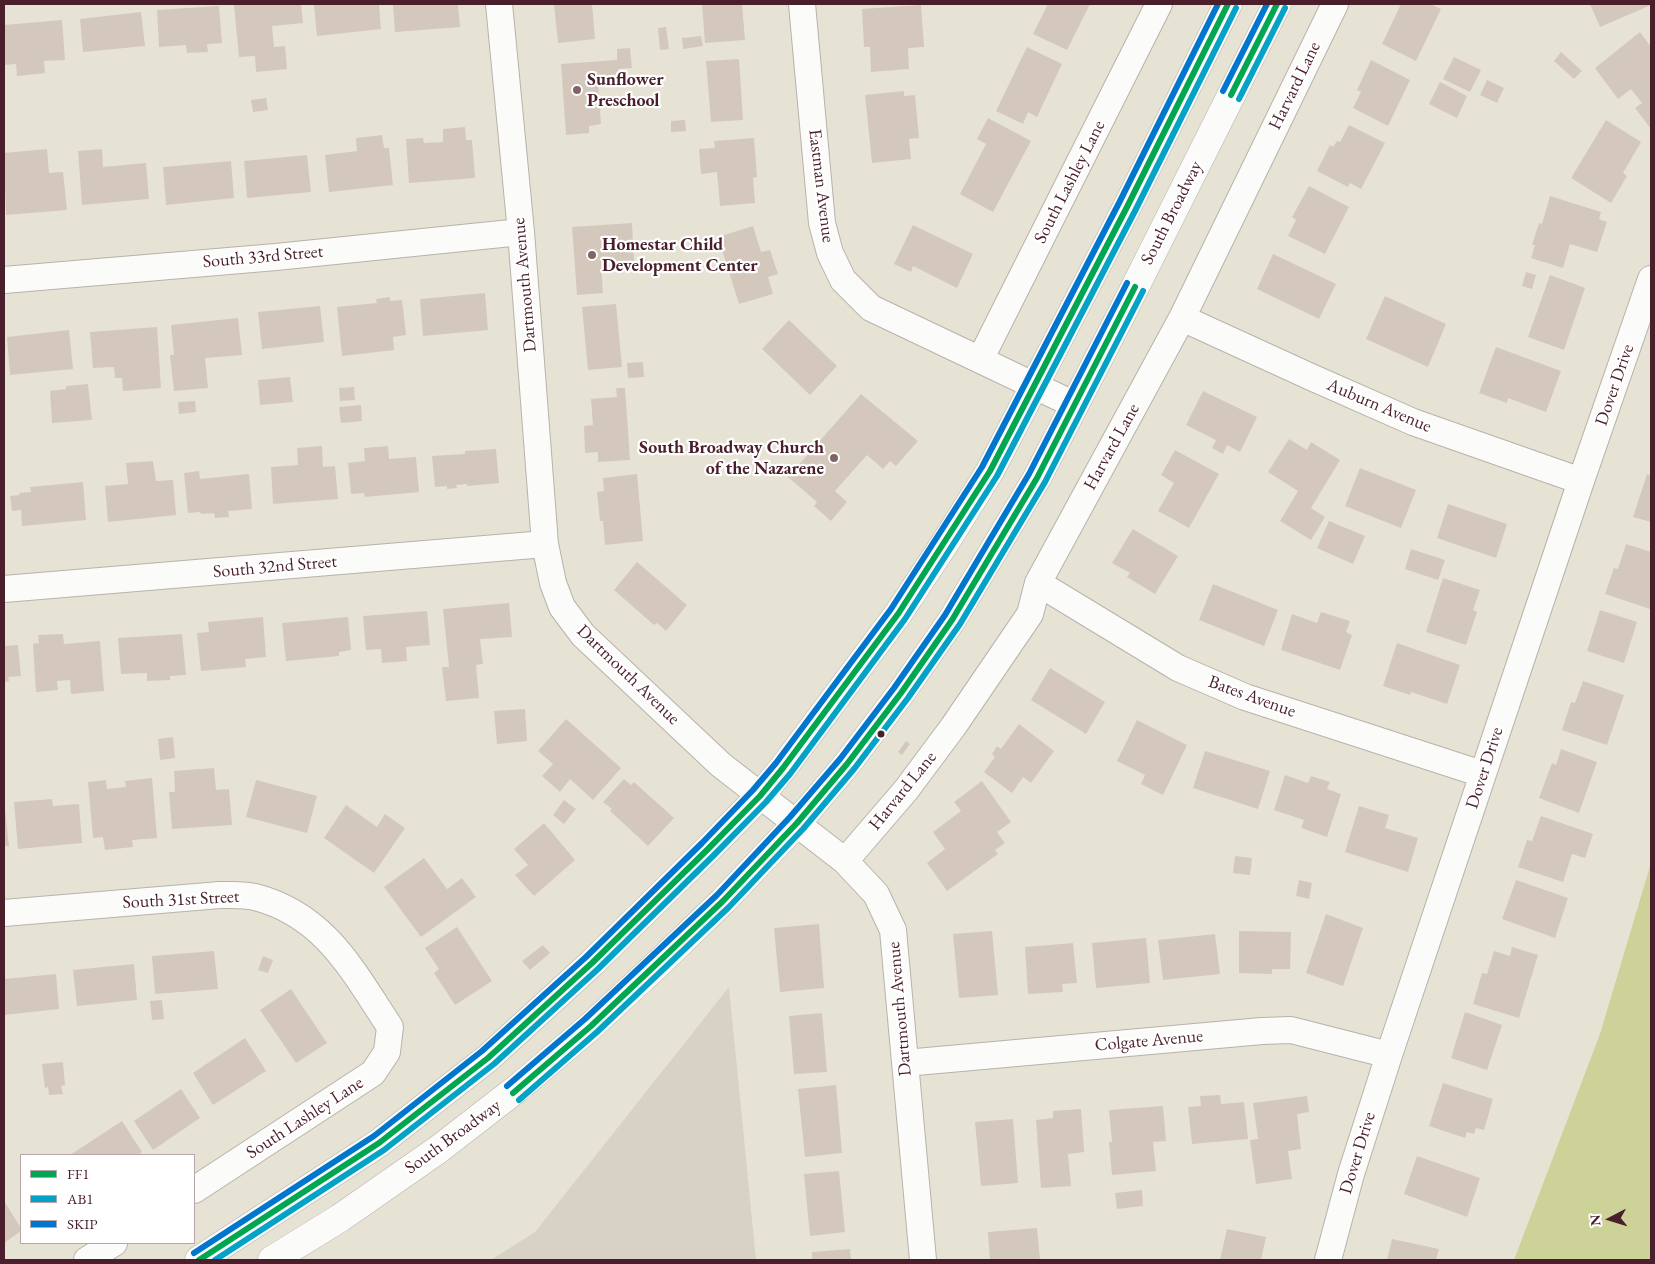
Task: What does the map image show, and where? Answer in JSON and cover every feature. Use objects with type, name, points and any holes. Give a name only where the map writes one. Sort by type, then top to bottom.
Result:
[{"type":"main road","points":[[199,1260],[379,1143],[488,1058],[606,950],[760,796],[816,725],[898,614],[990,471],[1127,207],[1228,4]]},
{"type":"main road","name":"South Broadway","points":[[272,1260],[340,1218],[439,1149],[519,1088],[662,960],[723,900],[797,823],[847,764],[952,620],[1037,478],[1277,4]]},
{"type":"street","name":"Dartmouth Avenue","points":[[500,4],[521,232],[545,544],[553,583],[562,607],[583,635],[721,765],[844,860],[876,894],[893,930],[923,1260]]},
{"type":"street","name":"Eastman Avenue","points":[[802,4],[822,223],[830,253],[843,280],[871,308],[1075,405]]},
{"type":"street","name":"South Lashley Lane","points":[[980,360],[1159,4]]},
{"type":"street","name":"Harvard Lane","points":[[844,860],[906,790],[953,727],[1030,614],[1038,583],[1182,318],[1335,4]]},
{"type":"street","name":"South 33rd Street","points":[[4,280],[276,257],[521,232]]},
{"type":"street","name":"Dover Drive","points":[[1328,1260],[1351,1174],[1389,1055],[1482,774],[1651,280]]},
{"type":"street","name":"Auburn Avenue","points":[[1182,318],[1412,422],[1581,482]]},
{"type":"street","name":"South 32nd Street","points":[[4,590],[545,544]]},
{"type":"street","name":"Bates Avenue","points":[[1038,583],[1186,672],[1245,697],[1482,774]]},
{"type":"street","name":"South 31st Street","points":[[4,913],[220,895],[253,896],[282,906],[310,923],[344,957],[390,1027]]},
{"type":"street","name":"South Lashley Lane","points":[[195,1189],[373,1073],[387,1052],[390,1027]]},
{"type":"street","name":"Colgate Avenue","points":[[905,1063],[1262,1030],[1291,1030],[1389,1055]]},
{"type":"street","points":[[87,1260],[112,1244]]},
{"type":"shaded area","points":[[729,987],[756,1260],[491,1260],[535,1232]]},
{"type":"green space","points":[[1651,863],[1651,1260],[1514,1260],[1600,1034]]},
{"type":"building","points":[[234,4],[301,4],[303,23],[272,26],[274,47],[285,46],[287,69],[256,72],[255,56],[239,57]]},
{"type":"building","points":[[314,4],[379,4],[381,29],[317,36]]},
{"type":"building","points":[[393,4],[458,4],[460,27],[395,32]]},
{"type":"building","points":[[554,4],[592,4],[595,39],[558,43]]},
{"type":"building","points":[[702,4],[742,4],[745,40],[705,43]]},
{"type":"building","points":[[1048,4],[1090,4],[1067,50],[1033,34]]},
{"type":"building","points":[[1401,4],[1430,4],[1441,9],[1416,61],[1382,44]]},
{"type":"building","points":[[1590,4],[1649,4],[1649,6],[1600,27]]},
{"type":"building","points":[[921,5],[924,47],[908,48],[909,69],[871,72],[870,47],[864,47],[862,9]]},
{"type":"building","points":[[219,6],[222,43],[207,44],[208,52],[187,53],[186,45],[159,47],[157,10]]},
{"type":"building","points":[[141,12],[145,46],[83,52],[80,19]]},
{"type":"building","points":[[62,20],[65,60],[44,61],[45,73],[17,76],[16,64],[4,65],[4,25]]},
{"type":"building","points":[[666,27],[669,49],[660,50],[658,28]]},
{"type":"building","points":[[1640,32],[1651,47],[1651,129],[1635,108],[1642,103],[1631,89],[1618,99],[1595,68]]},
{"type":"building","points":[[701,36],[703,46],[683,49],[682,38]]},
{"type":"building","points":[[1027,47],[1062,64],[1037,117],[1028,112],[1023,124],[996,111]]},
{"type":"building","points":[[630,48],[632,68],[618,69],[619,79],[598,80],[601,124],[589,126],[589,133],[566,135],[561,64],[617,60],[617,49]]},
{"type":"building","points":[[1561,52],[1582,71],[1574,79],[1554,61]]},
{"type":"building","points":[[1454,57],[1481,70],[1470,92],[1443,79]]},
{"type":"building","points":[[739,59],[743,120],[711,122],[706,61]]},
{"type":"building","points":[[1371,60],[1410,80],[1388,126],[1353,108],[1361,92],[1357,90]]},
{"type":"building","points":[[1487,80],[1504,88],[1497,103],[1480,95]]},
{"type":"building","points":[[1440,82],[1467,96],[1457,118],[1429,104]]},
{"type":"building","points":[[904,91],[904,96],[915,95],[919,138],[909,139],[911,159],[872,163],[865,95]]},
{"type":"building","points":[[266,98],[268,110],[253,112],[251,100]]},
{"type":"building","points":[[988,118],[1031,141],[993,212],[960,194],[986,144],[977,139]]},
{"type":"building","points":[[685,120],[686,131],[671,132],[671,121]]},
{"type":"building","points":[[1606,120],[1641,142],[1623,173],[1627,176],[1611,203],[1571,178]]},
{"type":"building","points":[[1349,125],[1385,143],[1361,189],[1350,183],[1348,187],[1317,171],[1330,145],[1333,147],[1337,141],[1340,142]]},
{"type":"building","points":[[465,127],[466,140],[472,140],[475,178],[409,183],[406,139],[423,138],[424,143],[443,142],[443,129]]},
{"type":"building","points":[[382,135],[384,148],[389,148],[393,185],[329,192],[325,155],[357,151],[356,138]]},
{"type":"building","points":[[754,138],[757,177],[753,178],[755,203],[720,206],[717,172],[701,174],[699,149],[715,148],[714,141]]},
{"type":"building","points":[[47,149],[49,173],[63,172],[67,210],[6,215],[4,153]]},
{"type":"building","points":[[102,149],[103,167],[146,163],[149,199],[82,205],[78,151]]},
{"type":"building","points":[[307,155],[311,192],[247,198],[244,161]]},
{"type":"building","points":[[231,161],[234,198],[166,205],[163,167]]},
{"type":"building","points":[[1309,186],[1349,207],[1325,254],[1288,236],[1296,220],[1292,217]]},
{"type":"building","points":[[1550,196],[1601,212],[1599,219],[1607,222],[1597,252],[1570,244],[1563,268],[1531,258],[1535,245],[1532,245],[1539,223],[1542,224]]},
{"type":"building","points":[[632,223],[634,261],[601,263],[603,293],[577,295],[572,227]]},
{"type":"building","points":[[913,225],[973,254],[957,288],[913,266],[911,272],[894,264]]},
{"type":"building","points":[[753,226],[761,252],[770,250],[778,274],[768,277],[773,294],[739,304],[718,237]]},
{"type":"building","points":[[1273,254],[1336,284],[1319,319],[1257,289]]},
{"type":"building","points":[[1526,272],[1536,275],[1532,289],[1522,286]]},
{"type":"building","points":[[1550,275],[1585,288],[1564,350],[1528,337]]},
{"type":"building","points":[[485,293],[488,330],[423,336],[420,299]]},
{"type":"building","points":[[1385,296],[1446,324],[1428,367],[1366,339]]},
{"type":"building","points":[[390,297],[390,301],[402,300],[406,335],[393,337],[394,350],[342,356],[337,307],[377,303],[376,299]]},
{"type":"building","points":[[616,304],[622,367],[588,370],[582,307]]},
{"type":"building","points":[[320,306],[324,342],[262,349],[258,312]]},
{"type":"building","points":[[238,318],[242,355],[205,358],[208,388],[174,391],[170,355],[174,355],[171,325]]},
{"type":"building","points":[[789,320],[837,366],[810,395],[762,349]]},
{"type":"building","points":[[157,327],[161,388],[123,391],[122,378],[115,378],[114,367],[93,368],[90,332]]},
{"type":"building","points":[[69,330],[73,369],[10,375],[7,337]]},
{"type":"building","points":[[1496,347],[1561,371],[1546,412],[1508,398],[1507,403],[1479,393]]},
{"type":"building","points":[[643,362],[644,377],[628,378],[627,363]]},
{"type":"building","points":[[290,377],[293,402],[260,405],[258,380]]},
{"type":"building","points":[[88,384],[92,420],[52,423],[50,391],[66,389],[66,386]]},
{"type":"building","points":[[354,387],[355,400],[340,401],[339,388]]},
{"type":"building","points":[[616,388],[625,388],[630,460],[598,462],[598,452],[585,453],[584,426],[593,425],[591,399],[617,397]]},
{"type":"building","points":[[1203,391],[1257,417],[1240,452],[1227,445],[1223,454],[1212,448],[1216,440],[1186,425]]},
{"type":"building","name":"South Broadway Church of the Nazarene","points":[[861,394],[918,441],[896,466],[890,461],[883,469],[867,455],[835,491],[847,502],[831,521],[814,506],[817,502],[788,477]]},
{"type":"building","points":[[195,401],[196,412],[179,414],[178,402]]},
{"type":"building","points":[[361,405],[362,421],[341,423],[339,407]]},
{"type":"building","points":[[1289,439],[1307,450],[1311,442],[1340,460],[1311,508],[1325,517],[1311,540],[1280,521],[1298,491],[1268,472]]},
{"type":"building","points":[[322,446],[323,467],[335,466],[338,499],[273,504],[271,467],[298,465],[297,448]]},
{"type":"building","points":[[388,446],[389,459],[416,457],[419,492],[365,497],[364,493],[351,494],[348,463],[365,461],[364,448]]},
{"type":"building","points":[[496,449],[499,483],[467,486],[467,484],[456,485],[457,488],[447,489],[447,486],[435,487],[432,456],[465,454],[465,451]]},
{"type":"building","points":[[1175,450],[1219,474],[1189,528],[1158,511],[1174,483],[1161,475]]},
{"type":"building","points":[[153,461],[156,481],[173,480],[176,515],[108,522],[105,486],[128,484],[126,463]]},
{"type":"building","points":[[1360,468],[1416,490],[1401,528],[1345,506]]},
{"type":"building","points":[[199,471],[200,479],[249,474],[252,509],[228,511],[229,517],[215,518],[214,513],[188,513],[184,473]]},
{"type":"building","points":[[637,474],[643,541],[605,545],[603,521],[600,521],[597,492],[604,491],[603,478]]},
{"type":"building","points":[[1647,474],[1651,476],[1651,522],[1633,517]]},
{"type":"building","points":[[83,482],[86,520],[22,526],[21,510],[12,511],[10,496],[31,492],[30,487]]},
{"type":"building","points":[[1448,504],[1507,524],[1496,558],[1437,538]]},
{"type":"building","points":[[1329,521],[1365,536],[1353,564],[1317,548]]},
{"type":"building","points":[[1133,529],[1178,556],[1155,594],[1127,577],[1130,573],[1112,563]]},
{"type":"building","points":[[1626,544],[1651,552],[1650,609],[1605,594],[1614,568],[1618,569]]},
{"type":"building","points":[[1411,549],[1445,560],[1438,580],[1405,569]]},
{"type":"building","points":[[637,562],[687,605],[666,631],[657,623],[654,625],[614,590]]},
{"type":"building","points":[[1443,578],[1480,590],[1473,610],[1477,612],[1466,645],[1426,632]]},
{"type":"building","points":[[1213,584],[1278,610],[1264,646],[1199,620]]},
{"type":"building","points":[[509,603],[512,637],[480,639],[483,664],[476,665],[479,698],[446,701],[442,667],[449,667],[443,609]]},
{"type":"building","points":[[1600,610],[1637,622],[1624,663],[1587,651]]},
{"type":"building","points":[[427,611],[430,645],[406,647],[407,661],[382,663],[381,649],[366,650],[363,616]]},
{"type":"building","points":[[1321,612],[1350,621],[1346,632],[1352,635],[1340,670],[1281,650],[1292,614],[1317,623]]},
{"type":"building","points":[[263,617],[266,657],[245,659],[246,667],[201,671],[197,633],[209,632],[208,622]]},
{"type":"building","points":[[348,617],[351,650],[339,652],[339,656],[286,661],[282,623]]},
{"type":"building","points":[[63,634],[64,644],[100,641],[104,691],[71,694],[70,680],[57,681],[58,690],[36,692],[33,644],[39,643],[38,635]]},
{"type":"building","points":[[182,634],[186,675],[170,676],[170,680],[147,681],[147,673],[121,674],[118,638]]},
{"type":"building","points":[[1397,643],[1460,665],[1447,704],[1411,692],[1410,695],[1383,686]]},
{"type":"building","points":[[18,645],[21,676],[8,677],[9,681],[4,682],[4,646]]},
{"type":"building","points":[[1050,668],[1105,702],[1086,734],[1031,700]]},
{"type":"building","points":[[1583,681],[1624,695],[1607,745],[1562,730],[1571,702],[1575,703]]},
{"type":"building","points":[[525,709],[527,741],[497,744],[494,711]]},
{"type":"building","points":[[566,719],[621,768],[593,800],[570,779],[560,792],[542,776],[553,764],[538,751]]},
{"type":"building","points":[[1137,720],[1187,745],[1163,795],[1141,784],[1145,775],[1117,761]]},
{"type":"building","points":[[1019,724],[1054,751],[1031,783],[1023,777],[1012,793],[984,772],[995,757],[992,754],[997,746],[1001,749]]},
{"type":"building","points":[[173,737],[175,758],[160,760],[158,739]]},
{"type":"building","points":[[906,741],[910,744],[902,755],[898,752]]},
{"type":"building","points":[[1561,749],[1597,762],[1579,813],[1539,798],[1552,763],[1556,765]]},
{"type":"building","points":[[1205,751],[1270,771],[1258,809],[1193,788]]},
{"type":"building","points":[[214,768],[216,790],[229,789],[232,825],[172,829],[169,792],[175,792],[174,771]]},
{"type":"building","points":[[1285,775],[1308,783],[1311,776],[1330,782],[1327,789],[1341,794],[1327,837],[1301,828],[1304,820],[1274,810]]},
{"type":"building","points":[[152,778],[157,838],[132,840],[133,847],[105,850],[103,837],[93,838],[88,782],[106,780],[107,789],[126,787],[125,781]]},
{"type":"building","points":[[624,779],[631,785],[634,782],[674,818],[648,846],[610,811],[612,809],[603,802]]},
{"type":"building","points":[[256,780],[317,796],[307,833],[246,817]]},
{"type":"building","points":[[982,781],[1011,822],[997,832],[1005,843],[995,850],[998,854],[947,891],[927,863],[945,849],[933,832],[961,811],[954,802]]},
{"type":"building","points":[[52,799],[53,806],[79,804],[82,843],[18,849],[14,802]]},
{"type":"building","points":[[564,800],[576,809],[564,824],[553,815]]},
{"type":"building","points":[[346,805],[377,827],[385,814],[405,828],[374,873],[324,838]]},
{"type":"building","points":[[1359,806],[1389,815],[1385,828],[1418,838],[1408,872],[1345,852]]},
{"type":"building","points":[[5,809],[9,846],[4,846]]},
{"type":"building","points":[[1541,816],[1593,834],[1585,858],[1572,854],[1563,882],[1518,867],[1527,840],[1532,841]]},
{"type":"building","points":[[544,823],[575,860],[534,896],[515,875],[528,865],[514,849]]},
{"type":"building","points":[[1235,856],[1252,858],[1250,875],[1233,873]]},
{"type":"building","points":[[424,858],[447,889],[462,878],[476,897],[421,937],[384,887]]},
{"type":"building","points":[[1299,880],[1312,883],[1309,899],[1296,896]]},
{"type":"building","points":[[1516,880],[1568,898],[1555,938],[1502,919]]},
{"type":"building","points":[[1326,914],[1363,928],[1343,986],[1306,973]]},
{"type":"building","points":[[819,924],[824,988],[780,992],[774,928]]},
{"type":"building","points":[[457,927],[492,981],[455,1005],[434,973],[439,969],[425,948]]},
{"type":"building","points":[[992,931],[998,995],[959,998],[953,934]]},
{"type":"building","points":[[1239,931],[1291,932],[1290,969],[1272,969],[1272,974],[1239,973]]},
{"type":"building","points":[[1215,934],[1220,974],[1163,980],[1158,940]]},
{"type":"building","points":[[1146,938],[1150,983],[1096,988],[1092,943]]},
{"type":"building","points":[[1073,943],[1077,983],[1062,984],[1063,992],[1028,994],[1025,947]]},
{"type":"building","points":[[543,945],[550,953],[530,970],[522,961]]},
{"type":"building","points":[[1512,947],[1538,955],[1519,1018],[1473,1004],[1482,973],[1487,974],[1494,951],[1510,956]]},
{"type":"building","points":[[214,951],[218,989],[155,994],[152,956]]},
{"type":"building","points":[[263,956],[273,960],[268,973],[258,970]]},
{"type":"building","points":[[134,964],[137,1000],[77,1006],[73,970]]},
{"type":"building","points":[[56,974],[59,1009],[4,1015],[4,979]]},
{"type":"building","points":[[291,989],[327,1043],[296,1063],[260,1010]]},
{"type":"building","points":[[162,1000],[164,1019],[152,1020],[150,1001]]},
{"type":"building","points":[[1465,1012],[1502,1025],[1487,1070],[1451,1058]]},
{"type":"building","points":[[822,1013],[827,1072],[794,1074],[789,1016]]},
{"type":"building","points":[[245,1038],[266,1071],[213,1105],[193,1073]]},
{"type":"building","points":[[63,1062],[65,1085],[61,1086],[63,1094],[49,1095],[48,1087],[45,1088],[42,1064]]},
{"type":"building","points":[[1443,1083],[1493,1099],[1484,1130],[1476,1128],[1474,1134],[1467,1132],[1465,1138],[1429,1126]]},
{"type":"building","points":[[836,1085],[842,1153],[805,1157],[798,1089]]},
{"type":"building","points":[[181,1089],[200,1118],[153,1150],[134,1121]]},
{"type":"building","points":[[1220,1095],[1221,1104],[1244,1102],[1248,1139],[1192,1144],[1188,1107],[1201,1106],[1200,1096]]},
{"type":"building","points":[[1307,1096],[1309,1112],[1297,1114],[1301,1149],[1288,1151],[1292,1179],[1256,1184],[1250,1140],[1258,1139],[1253,1103]]},
{"type":"building","points":[[1163,1106],[1166,1141],[1153,1142],[1156,1171],[1112,1175],[1109,1142],[1112,1142],[1109,1110]]},
{"type":"building","points":[[1081,1109],[1084,1152],[1068,1154],[1071,1186],[1041,1188],[1036,1120],[1053,1118],[1053,1111]]},
{"type":"building","points":[[1013,1119],[1018,1183],[981,1186],[975,1122]]},
{"type":"building","points":[[122,1121],[142,1152],[139,1154],[72,1154]]},
{"type":"building","points":[[1417,1156],[1480,1178],[1467,1217],[1404,1194]]},
{"type":"building","points":[[839,1171],[845,1232],[810,1236],[804,1174]]},
{"type":"building","points":[[1142,1190],[1143,1206],[1117,1209],[1115,1193]]},
{"type":"building","points":[[4,1201],[20,1226],[20,1232],[4,1243]]},
{"type":"building","points":[[1037,1228],[1040,1260],[990,1260],[988,1232]]},
{"type":"building","points":[[1227,1229],[1266,1237],[1261,1260],[1220,1260]]},
{"type":"building","points":[[1392,1239],[1439,1249],[1436,1260],[1387,1260]]},
{"type":"building","points":[[850,1249],[851,1260],[812,1260],[812,1252]]},
{"type":"transit line","name":"SKIP","points":[[194,1253],[374,1136],[482,1051],[586,957],[702,843],[776,763],[891,609],[982,467],[1119,203],[1218,4]]},
{"type":"transit line","name":"FF1","points":[[199,1260],[379,1143],[488,1058],[592,963],[708,849],[760,796],[783,768],[898,614],[990,471],[1127,207],[1228,4]]},
{"type":"transit line","name":"SKIP","points":[[1223,91],[1267,4]]},
{"type":"transit line","name":"FF1","points":[[1231,95],[1277,4]]},
{"type":"transit line","name":"AB1","points":[[215,1260],[384,1150],[494,1064],[598,969],[714,855],[766,802],[790,774],[905,619],[997,476],[1135,211],[1236,8]]},
{"type":"transit line","name":"AB1","points":[[1239,99],[1285,8]]},
{"type":"transit line","name":"SKIP","points":[[507,1086],[585,1019],[717,895],[790,817],[840,759],[894,688],[945,615],[1029,474],[1127,283]]},
{"type":"transit line","name":"FF1","points":[[513,1093],[591,1026],[723,901],[797,823],[847,764],[901,693],[952,620],[1037,478],[1135,287]]},
{"type":"transit line","name":"AB1","points":[[519,1100],[597,1032],[729,907],[803,829],[854,769],[908,698],[960,624],[1045,482],[1143,291]]},
{"type":"place","name":"Sunflower Preschool","points":[[577,90]]},
{"type":"place","name":"Homestar Child Development Center","points":[[592,255]]},
{"type":"place","name":"South Broadway Church of the Nazarene","points":[[834,458]]}]
